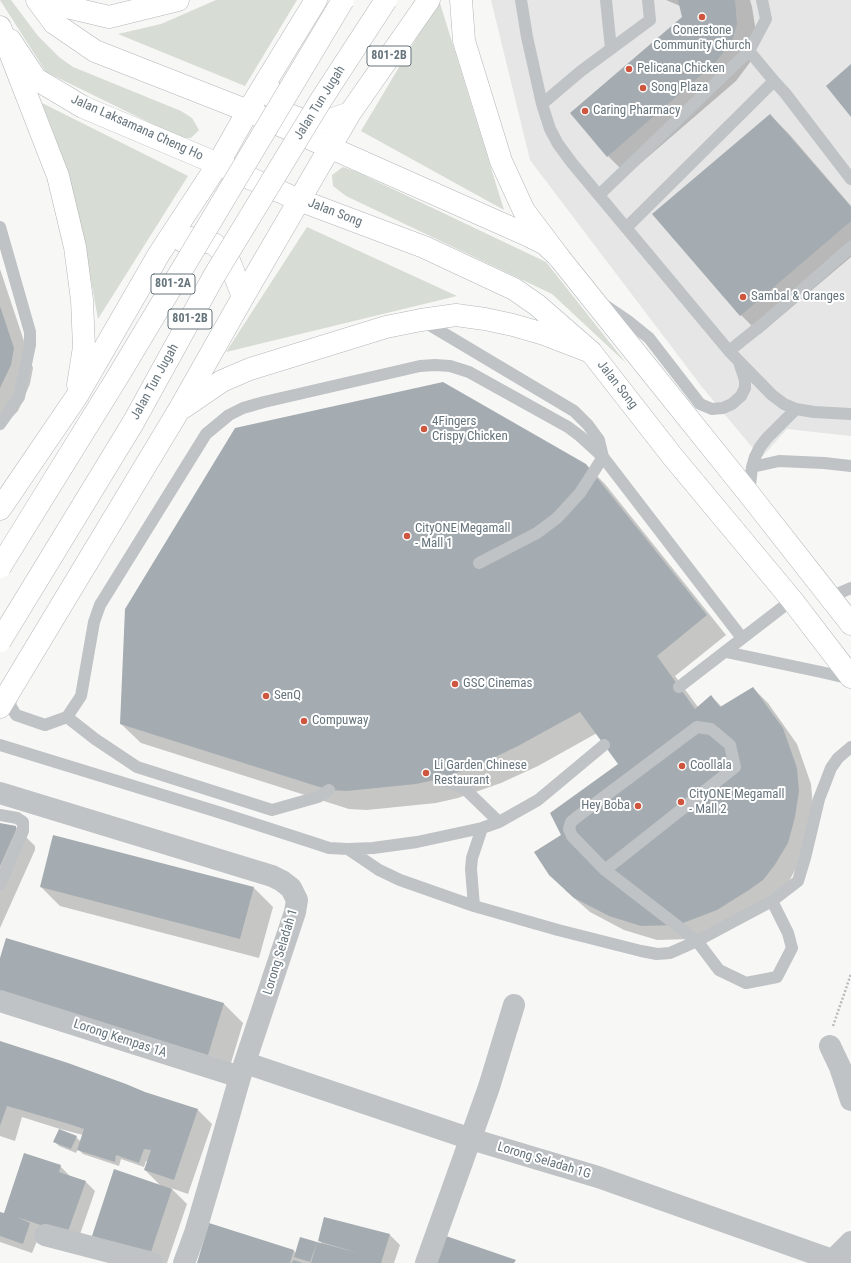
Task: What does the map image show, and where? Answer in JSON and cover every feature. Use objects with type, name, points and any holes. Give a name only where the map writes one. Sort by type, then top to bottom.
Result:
[{"type":"main road","points":[[36,0],[54,23],[95,51],[248,111],[527,235],[545,244],[558,256]]},
{"type":"main road","points":[[54,0],[67,7],[109,17],[178,0]]},
{"type":"main road","points":[[0,510],[77,396],[159,254],[218,164],[271,72],[316,0]]},
{"type":"main road","name":"801-2A","points":[[0,567],[120,373],[343,0]]},
{"type":"main road","name":"Jalan Tun Jugah","points":[[0,641],[133,423],[214,276],[321,100],[386,0]]},
{"type":"main road","name":"801-2B","points":[[299,200],[350,113],[429,0]]},
{"type":"main road","points":[[461,0],[464,41],[501,161],[524,211],[558,256],[851,624]]},
{"type":"main road","points":[[0,26],[58,176],[75,247],[82,300],[84,347],[77,396]]},
{"type":"main road","name":"Jalan Laksamana Cheng Ho","points":[[0,26],[36,79],[83,107],[299,200]]},
{"type":"main road","points":[[271,72],[270,86],[272,96],[277,105],[286,114],[303,120],[324,122],[350,113]]},
{"type":"main road","points":[[0,707],[179,410],[299,200]]},
{"type":"main road","name":"Jalan Song","points":[[299,200],[424,247],[514,289],[537,305],[591,352],[673,456],[792,600],[851,678]]},
{"type":"main road","points":[[159,254],[177,243],[192,238],[214,244],[227,255],[243,296]]},
{"type":"main road","points":[[179,410],[222,381],[250,369],[386,327],[456,315],[512,325],[544,334],[591,352]]},
{"type":"street","name":"Lorong Seladah 1","points":[[0,793],[272,876],[291,888],[296,900],[295,912],[243,1070],[195,1233],[184,1263]]},
{"type":"street","name":"Lorong Kempas 1A","points":[[0,1001],[243,1070]]},
{"type":"street","points":[[426,1263],[489,1087],[514,1006]]},
{"type":"street","points":[[830,1046],[840,1067],[851,1100]]},
{"type":"street","name":"Lorong Seladah 1G","points":[[243,1070],[598,1177],[837,1261]]},
{"type":"street","points":[[45,1235],[152,1263]]},
{"type":"street","points":[[837,1261],[851,1242]]},
{"type":"lane","points":[[521,0],[527,37],[542,104],[550,129],[558,144],[626,228],[739,362],[772,395],[784,404],[796,409],[814,412],[851,414]]},
{"type":"lane","points":[[606,0],[611,49]]},
{"type":"lane","points":[[542,104],[581,71],[650,20],[648,0]]},
{"type":"lane","points":[[599,195],[749,51],[766,19],[762,0]]},
{"type":"lane","points":[[749,51],[785,93],[851,179]]},
{"type":"lane","points":[[626,228],[774,81]]},
{"type":"lane","points":[[0,227],[30,332],[30,345],[19,397],[0,424]]},
{"type":"lane","points":[[730,350],[764,323],[851,247]]},
{"type":"lane","points":[[590,296],[628,321],[649,338],[700,404],[712,409],[723,408],[732,404],[741,396],[745,388],[745,380],[739,362]]},
{"type":"lane","points":[[421,320],[574,411],[588,425],[599,440],[603,457],[580,493],[557,518],[537,533],[479,563]]},
{"type":"lane","points":[[16,680],[10,705],[16,715],[45,725],[67,717],[81,696],[94,622],[100,605],[206,434],[229,415],[243,408],[264,402],[420,366],[435,365],[450,366],[469,372],[568,427],[603,457],[742,638]]},
{"type":"lane","points":[[749,494],[752,467],[760,447],[796,409]]},
{"type":"lane","points":[[752,467],[779,461],[851,466]]},
{"type":"lane","points":[[830,597],[851,588]]},
{"type":"lane","points":[[679,687],[792,600]]},
{"type":"lane","points":[[726,652],[851,678]]},
{"type":"lane","points":[[67,717],[95,739],[137,767],[272,810],[318,797],[329,790]]},
{"type":"lane","points":[[605,870],[735,767],[730,745],[711,729],[697,727],[571,822],[569,829],[572,836],[605,870],[697,941],[719,970],[746,984],[777,977],[792,948],[788,933],[772,901]]},
{"type":"lane","points":[[0,745],[329,848],[348,849],[373,848],[417,842],[482,828],[499,822],[538,800],[604,745]]},
{"type":"lane","points":[[348,849],[379,870],[400,880],[474,906],[558,930],[657,954],[670,953],[697,941],[772,901],[798,881],[819,799],[831,768],[838,758],[851,747]]},
{"type":"lane","points":[[439,778],[464,788],[499,822]]},
{"type":"lane","points":[[0,815],[17,818],[23,822],[23,831],[0,885]]},
{"type":"lane","points":[[474,906],[471,869],[472,858],[482,828]]},
{"type":"path","points":[[830,1046],[831,1032],[851,974]]},
{"type":"shaded area","points":[[0,0],[11,0],[38,36],[59,57],[73,67],[181,111],[192,118],[199,130],[191,138],[181,138],[46,72]]},
{"type":"shaded area","points":[[216,0],[297,0],[245,86],[118,34],[161,24]]},
{"type":"shaded area","points":[[439,0],[504,210],[361,131]]},
{"type":"shaded area","points":[[491,0],[851,0],[851,436],[787,429],[761,458],[702,387],[530,160]]},
{"type":"shaded area","points":[[42,103],[188,176],[98,319],[82,231],[66,166]]},
{"type":"shaded area","points":[[343,167],[357,172],[546,262],[626,363],[552,294],[346,196],[333,186],[332,175]]},
{"type":"shaded area","points":[[307,227],[457,296],[226,352]]},
{"type":"building","name":"Song Plaza","points":[[678,0],[735,0],[737,24],[732,41],[716,62],[607,157],[570,113],[682,17]]},
{"type":"building","points":[[851,64],[851,117],[826,86]]},
{"type":"building","points":[[770,114],[851,207],[851,221],[740,316],[652,214]]},
{"type":"building","points":[[0,306],[14,348],[11,365],[0,388]]},
{"type":"building","name":"CityONE Megamall - Mall 1","points":[[443,382],[586,464],[707,615],[657,656],[695,709],[711,695],[720,707],[753,687],[783,728],[797,768],[799,791],[795,817],[788,843],[774,866],[763,880],[717,910],[678,925],[641,926],[609,916],[574,898],[549,875],[534,852],[561,835],[550,813],[618,764],[580,712],[518,746],[481,764],[439,779],[416,784],[347,791],[329,790],[120,724],[125,609],[235,428]]},
{"type":"building","points":[[0,823],[16,826],[16,830],[0,866]]},
{"type":"building","points":[[53,835],[254,887],[240,939],[40,887]]},
{"type":"building","points":[[6,938],[224,1003],[208,1055],[0,992],[0,958]]},
{"type":"building","points":[[0,1041],[68,1063],[145,1092],[198,1109],[174,1180],[144,1170],[151,1150],[144,1149],[139,1163],[116,1155],[115,1162],[77,1150],[84,1129],[69,1124],[7,1106],[0,1126]]},
{"type":"building","points":[[59,1129],[77,1136],[71,1149],[53,1142]]},
{"type":"building","points":[[24,1153],[61,1165],[59,1172],[86,1181],[67,1234],[17,1217],[30,1223],[23,1244],[0,1236],[0,1212],[4,1213]]},
{"type":"building","points":[[114,1169],[172,1189],[150,1255],[92,1236]]},
{"type":"building","points":[[324,1217],[390,1234],[381,1263],[311,1263],[317,1242],[358,1253],[318,1241]]},
{"type":"building","points":[[209,1223],[294,1250],[290,1263],[197,1263]]},
{"type":"building","points":[[446,1236],[516,1260],[514,1263],[437,1263]]},
{"type":"building","points":[[300,1237],[317,1242],[310,1262],[294,1257]]},
{"type":"building","points":[[293,1260],[303,1263],[292,1263]]},
{"type":"place","name":"Conerstone Community Church","points":[[702,17]]},
{"type":"place","name":"Pelicana Chicken","points":[[629,69]]},
{"type":"place","name":"Song Plaza","points":[[643,88]]},
{"type":"place","name":"Caring Pharmacy","points":[[585,111]]},
{"type":"place","name":"Sambal & Oranges","points":[[743,297]]},
{"type":"place","name":"4Fingers Crispy Chicken","points":[[424,429]]},
{"type":"place","name":"CityONE Megamall - Mall 1","points":[[407,536]]},
{"type":"place","name":"GSC Cinemas","points":[[455,684]]},
{"type":"place","name":"SenQ","points":[[266,696]]},
{"type":"place","name":"Compuway","points":[[304,721]]},
{"type":"place","name":"Coollala","points":[[682,766]]},
{"type":"place","name":"Li Garden Chinese Restaurant","points":[[426,773]]},
{"type":"place","name":"CityONE Megamall - Mall 2","points":[[681,802]]},
{"type":"place","name":"Hey Boba","points":[[638,806]]}]
